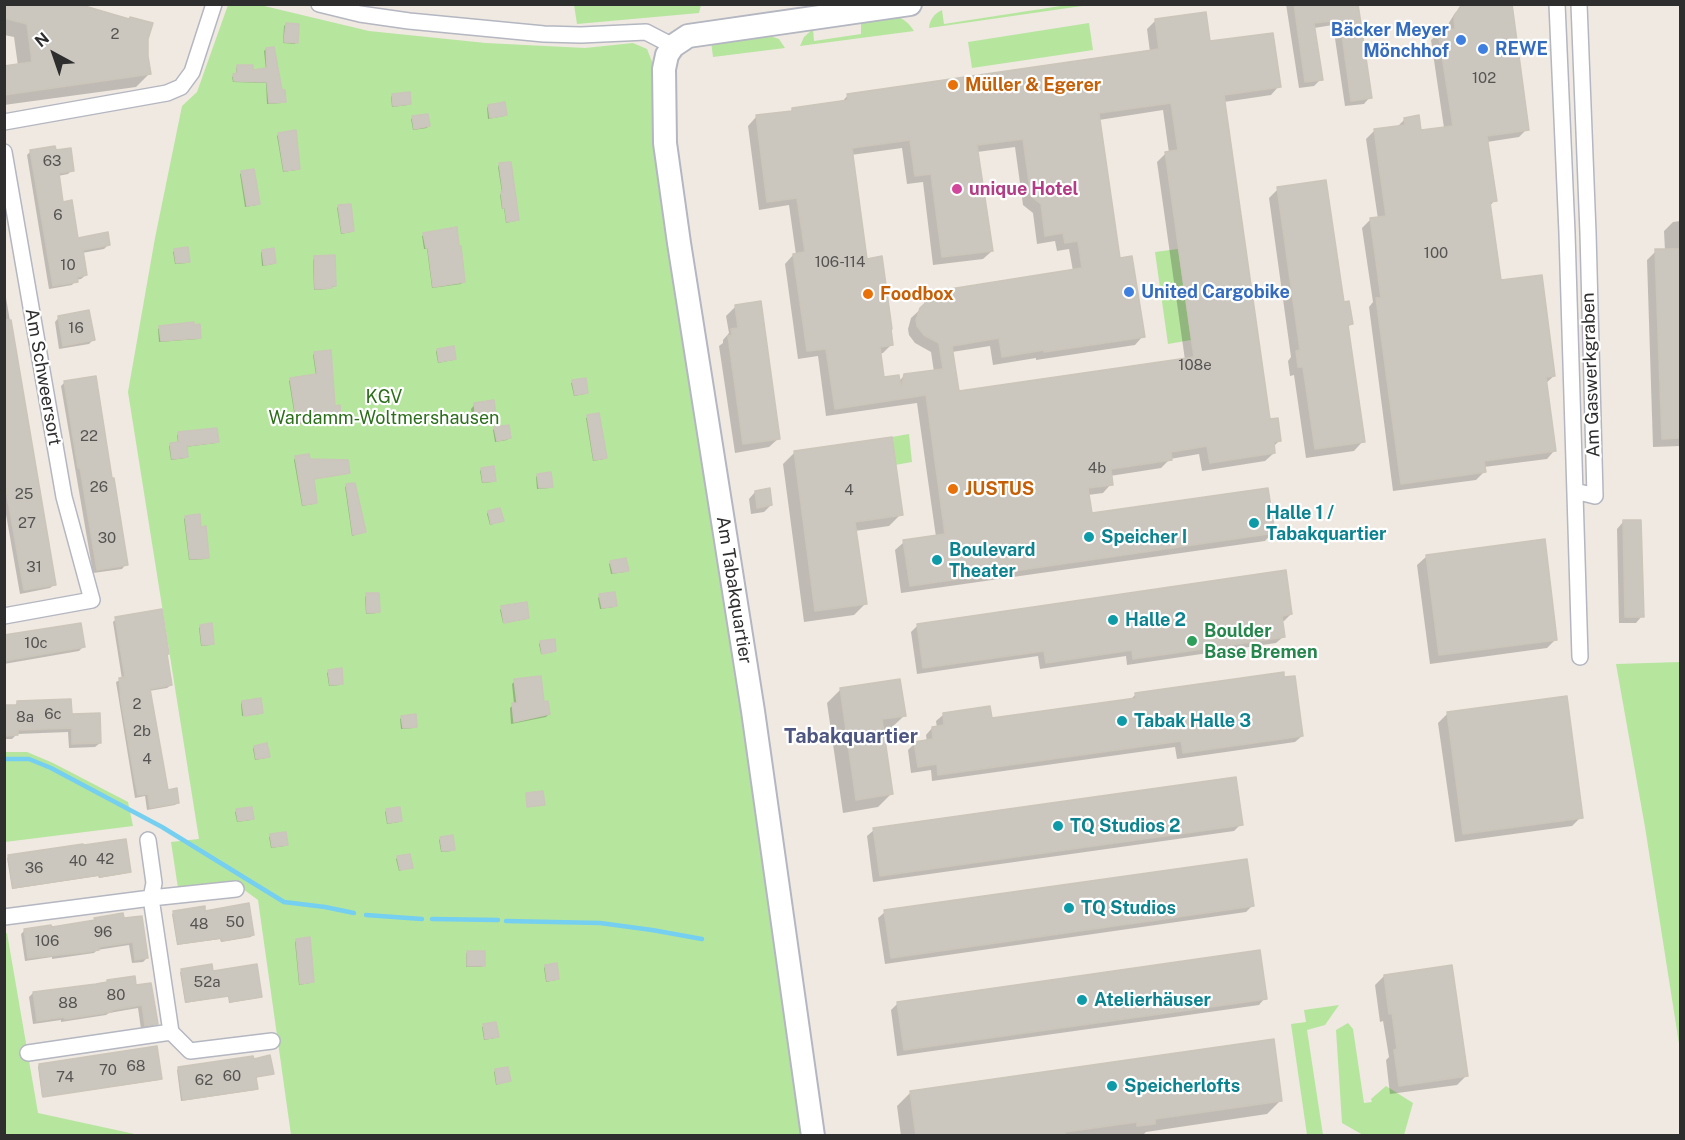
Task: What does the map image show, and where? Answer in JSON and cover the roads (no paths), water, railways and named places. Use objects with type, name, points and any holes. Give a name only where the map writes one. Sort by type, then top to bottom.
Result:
[{"type":"street","points":[[4,122],[167,93],[181,87],[192,72],[214,4]]},
{"type":"street","points":[[319,4],[360,14],[409,21],[522,32],[581,35],[646,32],[673,46],[688,36],[910,4]]},
{"type":"street","name":"Am Gaswerkgraben","points":[[1557,4],[1567,233],[1580,657]]},
{"type":"street","name":"Am Gaswerkgraben","points":[[1575,491],[1595,496],[1579,4]]},
{"type":"street","name":"Am Tabakquartier","points":[[673,46],[666,55],[664,69],[665,143],[753,711],[813,1136]]},
{"type":"street","name":"Am Schweersort","points":[[4,152],[64,497],[92,600],[4,616]]},
{"type":"street","points":[[1567,233],[1588,233]]},
{"type":"street","points":[[148,840],[154,883],[151,898],[171,1032],[190,1050],[272,1041]]},
{"type":"street","points":[[4,917],[236,889]]},
{"type":"street","points":[[28,1053],[171,1032]]},
{"type":"waterway","points":[[4,759],[29,759],[51,768],[162,827],[284,902],[354,913]]},
{"type":"waterway","points":[[366,915],[422,919]]},
{"type":"waterway","points":[[432,919],[498,920]]},
{"type":"waterway","points":[[506,921],[600,923],[702,939]]},
{"type":"place","name":"Bäcker Meyer Mönchhof","points":[[1461,40]]},
{"type":"place","name":"REWE","points":[[1483,49]]},
{"type":"place","name":"Müller & Egerer","points":[[953,85]]},
{"type":"place","name":"unique Hotel","points":[[957,189]]},
{"type":"place","name":"United Cargobike","points":[[1129,292]]},
{"type":"place","name":"Foodbox","points":[[868,294]]},
{"type":"place","name":"JUSTUS","points":[[953,489]]},
{"type":"place","name":"Halle 1 / Tabakquartier","points":[[1254,523]]},
{"type":"place","name":"Speicher I","points":[[1089,537]]},
{"type":"place","name":"Boulevard Theater","points":[[937,560]]},
{"type":"place","name":"Halle 2","points":[[1113,620]]},
{"type":"place","name":"Boulder Base Bremen","points":[[1192,641]]},
{"type":"place","name":"Tabak Halle 3","points":[[1122,721]]},
{"type":"place","name":"TQ Studios 2","points":[[1058,826]]},
{"type":"place","name":"TQ Studios","points":[[1069,908]]},
{"type":"place","name":"Atelierhäuser","points":[[1082,1000]]},
{"type":"place","name":"Speicherlofts","points":[[1112,1086]]},
{"type":"district","name":"Tabakquartier","points":[[851,737]]},
{"type":"park label","name":"KGV Wardamm-Woltmershausen","points":[[384,407]]}]
